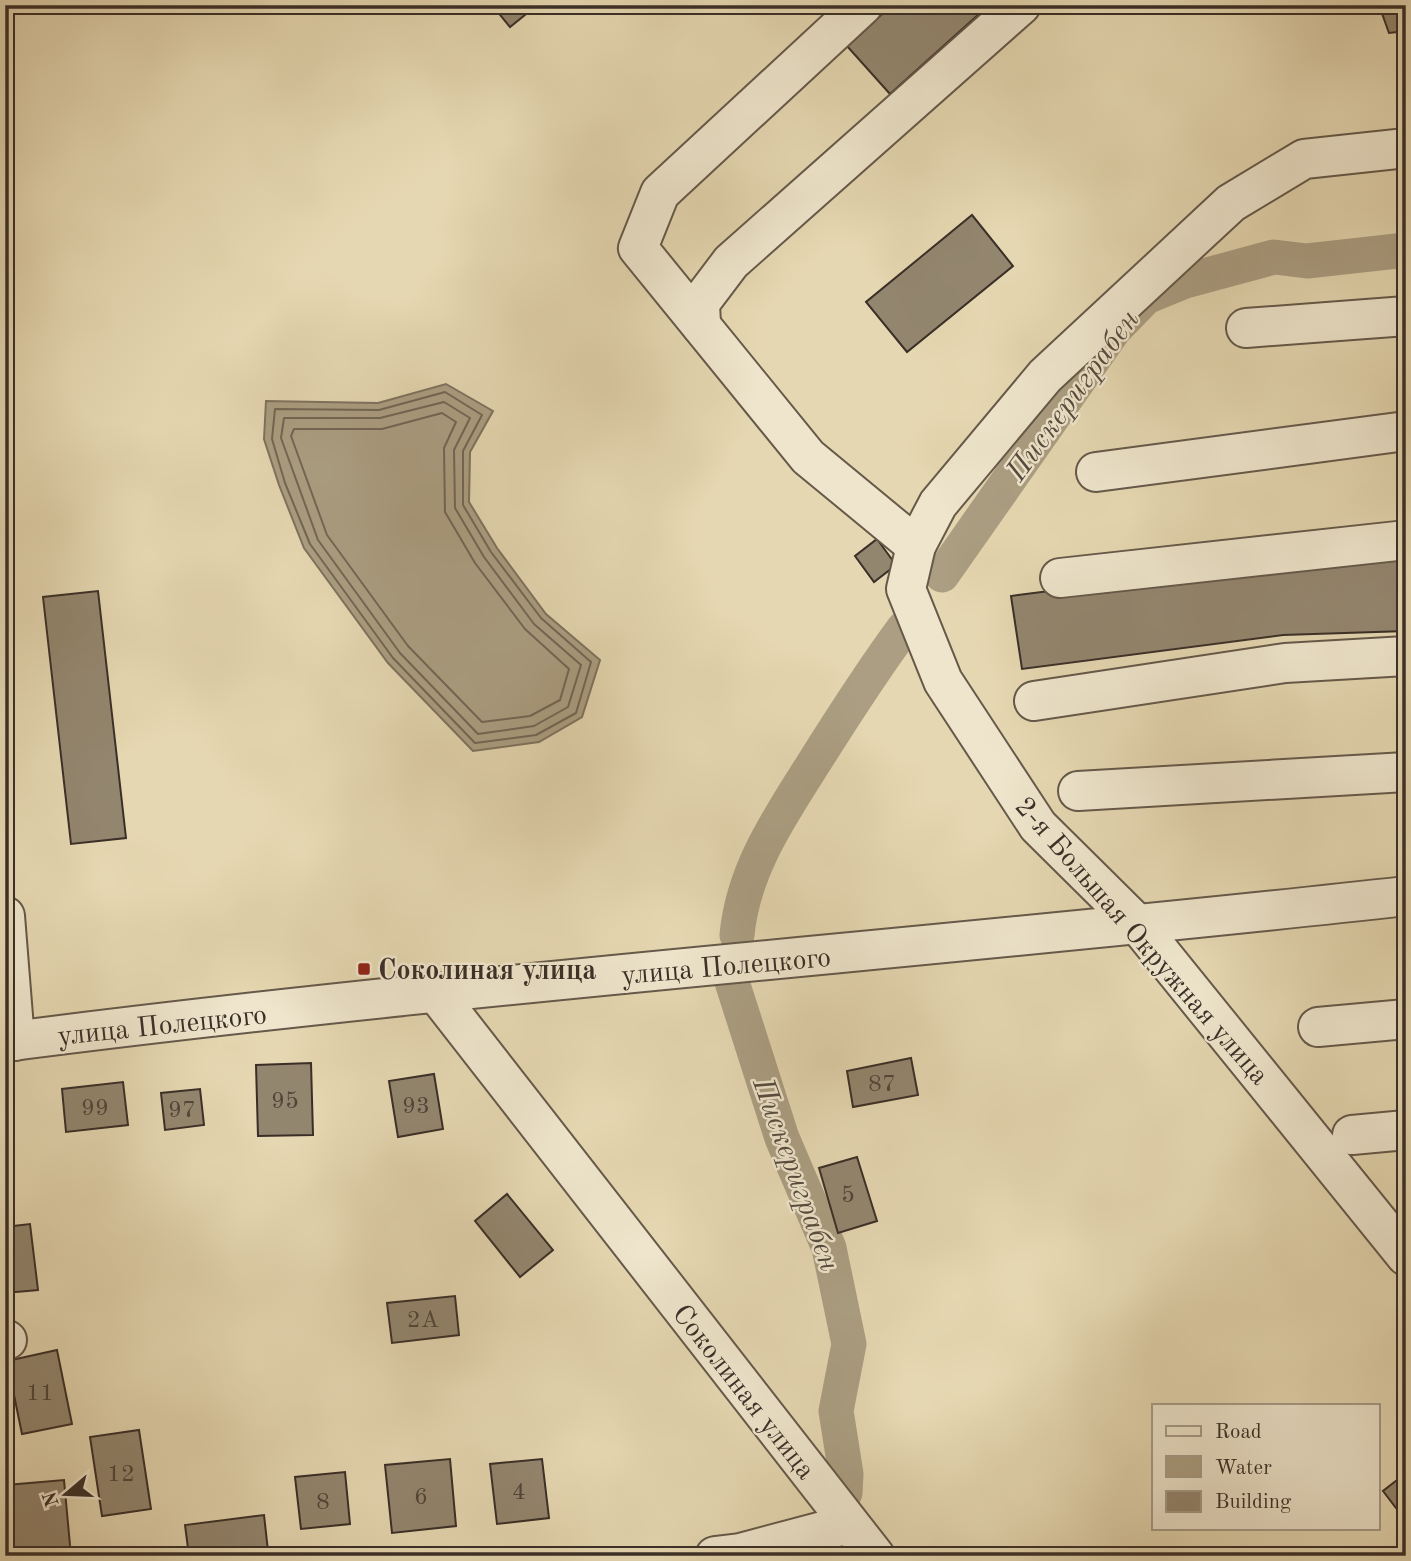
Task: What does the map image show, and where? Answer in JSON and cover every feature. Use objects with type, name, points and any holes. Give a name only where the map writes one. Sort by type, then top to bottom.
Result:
[{"type":"street","points":[[863,5],[660,193],[638,248],[808,457],[916,546]]},
{"type":"street","points":[[701,325],[700,303],[731,262],[1021,5]]},
{"type":"street","name":"2-я Большая Окружная улица","points":[[1406,149],[1304,159],[1231,203],[1045,376],[938,504],[916,546],[906,589],[943,681],[1038,826],[1139,926],[1406,1256]]},
{"type":"street","points":[[1246,328],[1406,316]]},
{"type":"street","points":[[1096,472],[1406,430]]},
{"type":"street","points":[[1060,579],[1406,540]]},
{"type":"street","points":[[1034,701],[1284,663],[1406,656]]},
{"type":"street","points":[[1078,791],[1406,772]]},
{"type":"street","name":"улица Полецкого","points":[[10,1041],[436,993],[1139,926],[1406,896]]},
{"type":"street","points":[[5,916],[10,1041]]},
{"type":"street","name":"Соколиная улица","points":[[436,993],[875,1556]]},
{"type":"street","points":[[1318,1027],[1406,1019]]},
{"type":"street","points":[[1352,1135],[1406,1130]]},
{"type":"street","points":[[715,1556],[740,1553],[849,1524]]},
{"type":"water","points":[[446,384],[493,411],[470,452],[469,502],[497,548],[546,614],[600,660],[582,717],[539,742],[473,751],[388,663],[304,548],[264,439],[266,401],[378,403]]},
{"type":"building","points":[[492,5],[536,5],[536,6],[510,27]]},
{"type":"building","points":[[892,5],[989,5],[890,94],[847,46]]},
{"type":"building","points":[[1379,5],[1406,5],[1406,31],[1389,33]]},
{"type":"building","points":[[972,215],[1013,266],[907,352],[866,302]]},
{"type":"building","points":[[877,539],[896,565],[874,582],[855,556]]},
{"type":"building","points":[[1406,556],[1406,631],[1283,635],[1022,669],[1011,596],[1144,579]]},
{"type":"building","points":[[98,591],[126,838],[71,844],[43,597]]},
{"type":"building","points":[[911,1058],[918,1095],[853,1107],[847,1071]]},
{"type":"building","points":[[311,1063],[313,1135],[258,1136],[256,1065]]},
{"type":"building","points":[[434,1074],[443,1129],[398,1137],[389,1081]]},
{"type":"building","points":[[123,1082],[128,1125],[66,1132],[62,1089]]},
{"type":"building","points":[[200,1089],[204,1125],[165,1130],[161,1093]]},
{"type":"building","points":[[857,1157],[877,1221],[838,1233],[819,1168]]},
{"type":"building","points":[[507,1194],[553,1250],[520,1277],[475,1221]]},
{"type":"building","points":[[30,1224],[38,1290],[5,1293],[5,1227]]},
{"type":"building","points":[[455,1296],[459,1335],[392,1343],[387,1303]]},
{"type":"building","points":[[57,1350],[72,1424],[22,1434],[7,1361]]},
{"type":"building","points":[[139,1430],[151,1509],[102,1516],[90,1437]]},
{"type":"building","points":[[450,1459],[456,1526],[392,1533],[385,1465]]},
{"type":"building","points":[[542,1459],[549,1518],[497,1524],[490,1464]]},
{"type":"building","points":[[345,1472],[350,1524],[301,1529],[295,1477]]},
{"type":"building","points":[[1406,1473],[1406,1521],[1383,1491]]},
{"type":"building","points":[[64,1480],[71,1556],[13,1556],[7,1485]]},
{"type":"building","points":[[264,1515],[268,1551],[189,1556],[185,1525]]},
{"type":"waterway","name":"Пискериграбен","points":[[942,575],[1114,330],[1146,297],[1185,281],[1274,257],[1307,261],[1406,250]]},
{"type":"waterway","name":"Пискериграбен","points":[[737,935],[741,911],[755,865],[777,822],[847,710],[904,628]]},
{"type":"waterway","name":"Пискериграбен","points":[[732,982],[782,1138],[829,1248],[849,1344],[836,1411],[846,1474],[845,1493]]},
{"type":"waterway","name":"Пискериграбен","points":[[840,1556],[841,1538]]},
{"type":"place","name":"Соколиная улица","points":[[364,969]]}]
